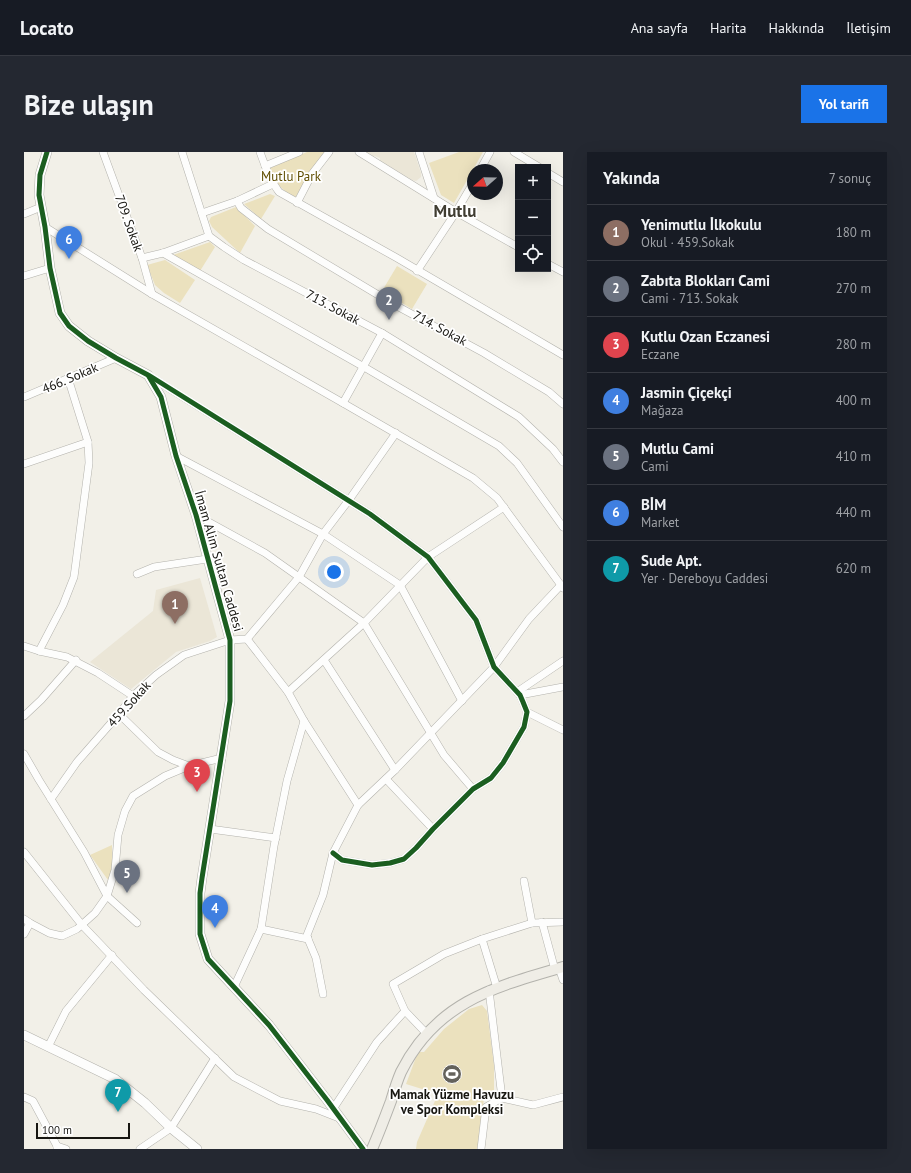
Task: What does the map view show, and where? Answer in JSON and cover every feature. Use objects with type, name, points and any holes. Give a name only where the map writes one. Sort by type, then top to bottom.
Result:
[{"type":"main road","points":[[372,1149],[400,1074],[412,1051],[444,1017],[463,1003],[493,989],[559,968]]},
{"type":"street","points":[[47,152],[40,175],[39,195],[50,268],[60,313],[69,326],[88,341],[148,375],[349,500],[428,557],[476,620],[494,667],[518,694],[526,712],[524,727],[503,763],[491,778],[473,790],[404,859],[390,863],[372,865],[342,860],[333,853]]},
{"type":"street","name":"709. Sokak","points":[[103,152],[142,258],[152,294]]},
{"type":"street","points":[[142,258],[163,253],[209,236],[182,152]]},
{"type":"street","points":[[260,152],[273,184],[279,192],[563,354]]},
{"type":"street","points":[[265,166],[299,152]]},
{"type":"street","points":[[297,203],[312,174],[329,152]]},
{"type":"street","points":[[359,152],[456,212],[515,245]]},
{"type":"street","points":[[419,152],[434,198]]},
{"type":"street","points":[[483,164],[490,152]]},
{"type":"street","points":[[514,152],[534,164]]},
{"type":"street","points":[[551,174],[563,182]]},
{"type":"street","points":[[202,213],[237,201],[273,184]]},
{"type":"street","points":[[417,270],[467,193]]},
{"type":"street","name":"714. Sokak","points":[[237,201],[241,208],[268,229],[395,305],[491,357],[549,392],[563,404]]},
{"type":"street","points":[[24,214],[41,207]]},
{"type":"street","points":[[45,227],[152,294],[473,478],[497,498],[562,587],[529,619],[494,667],[395,770],[358,806],[333,853],[322,895],[307,935],[316,958],[323,994]]},
{"type":"street","name":"713. Sokak","points":[[209,236],[244,260],[382,333],[519,417],[553,449],[563,462]]},
{"type":"street","points":[[163,253],[364,367],[499,446],[517,463],[563,527]]},
{"type":"street","points":[[551,266],[563,272]]},
{"type":"street","points":[[24,276],[50,268]]},
{"type":"street","points":[[343,403],[382,333]]},
{"type":"street","name":"466. Sokak","points":[[25,395],[116,358]]},
{"type":"street","name":"İmam Alim Sultan Caddesi","points":[[148,375],[161,397],[176,456],[196,515],[230,640],[230,701],[201,885],[200,934],[208,960],[269,1025],[361,1147]]},
{"type":"street","points":[[39,651],[63,605],[74,577],[89,463],[88,442],[68,378]]},
{"type":"street","points":[[358,806],[304,722],[288,692],[247,639],[300,577],[323,534],[396,433]]},
{"type":"street","points":[[24,464],[88,442]]},
{"type":"street","points":[[176,456],[323,534],[400,585],[462,701]]},
{"type":"street","points":[[288,692],[364,623],[428,557],[504,507]]},
{"type":"street","points":[[196,515],[265,553],[364,623],[444,755],[473,790]]},
{"type":"street","points":[[137,574],[154,568],[207,558]]},
{"type":"street","name":"459.Sokak","points":[[51,799],[77,762],[133,696],[156,675],[184,655],[230,640],[247,639]]},
{"type":"street","points":[[24,646],[76,660],[133,696]]},
{"type":"street","points":[[24,716],[41,700],[76,660]]},
{"type":"street","points":[[324,660],[395,770]]},
{"type":"street","points":[[518,694],[563,661]]},
{"type":"street","points":[[518,694],[563,687]]},
{"type":"street","points":[[526,712],[563,730]]},
{"type":"street","points":[[119,714],[158,752],[172,760],[189,766]]},
{"type":"street","points":[[234,987],[261,929],[287,781],[304,722]]},
{"type":"street","points":[[24,754],[84,852],[107,896],[137,923]]},
{"type":"street","points":[[24,919],[49,933],[62,936],[82,925],[95,913],[107,896],[115,870],[118,836],[125,811],[133,796],[165,776],[189,766],[222,758]]},
{"type":"street","points":[[386,778],[433,829]]},
{"type":"street","points":[[210,829],[276,838]]},
{"type":"street","points":[[24,852],[82,925],[144,990],[234,1076],[280,1101],[316,1109],[339,1118]]},
{"type":"street","points":[[524,881],[532,923]]},
{"type":"street","points":[[542,922],[563,980]]},
{"type":"street","points":[[427,1034],[404,1011],[393,984],[444,954],[482,938],[532,923],[563,922]]},
{"type":"street","points":[[24,934],[30,923]]},
{"type":"street","points":[[261,929],[308,940]]},
{"type":"street","points":[[482,938],[493,989],[502,1098]]},
{"type":"street","points":[[48,1047],[66,1011],[112,955]]},
{"type":"street","points":[[333,1109],[377,1042],[404,1011]]},
{"type":"street","points":[[24,1035],[115,1079],[197,1149]]},
{"type":"street","points":[[140,1149],[171,1128],[215,1058]]},
{"type":"street","points":[[24,1097],[33,1101],[57,1148],[66,1149]]},
{"type":"street","points":[[481,1149],[486,1106],[502,1098],[533,1105],[563,1097]]},
{"type":"shaded area","points":[[366,152],[414,152],[421,177],[416,181],[412,180],[380,161],[380,158],[375,156],[373,157]]},
{"type":"shaded area","points":[[200,578],[217,637],[210,641],[176,652],[131,689],[90,662],[153,611],[156,590]]},
{"type":"green space","name":"Mutlu Park","points":[[307,152],[327,152],[312,171],[295,198],[280,186],[270,168]]},
{"type":"green space","points":[[459,152],[483,152],[476,164],[467,164],[467,180],[454,203],[441,195],[429,163]]},
{"type":"green space","points":[[270,194],[275,196],[261,219],[244,204]]},
{"type":"green space","points":[[236,207],[255,226],[240,253],[212,227],[209,221],[211,217]]},
{"type":"green space","points":[[210,242],[215,247],[200,271],[173,255]]},
{"type":"green space","points":[[165,260],[195,280],[180,303],[164,293],[155,285],[147,265]]},
{"type":"green space","points":[[397,266],[427,284],[412,309],[382,291]]},
{"type":"green space","points":[[112,845],[112,867],[108,880],[90,855]]},
{"type":"green space","name":"Mamak Yüzme Havuzu ve Spor Kompleksi","points":[[482,1005],[487,1011],[494,1065],[494,1093],[484,1098],[478,1149],[416,1149],[417,1142],[438,1094],[406,1084],[418,1052],[424,1052],[444,1029],[469,1009]]},
{"type":"cycle path","points":[[47,152],[40,175],[39,195],[50,268],[60,313],[69,326],[88,341],[148,375],[161,397],[176,456],[196,515],[230,640],[230,701],[200,893],[200,934],[208,959],[269,1025],[363,1149]]},
{"type":"cycle path","points":[[150,376],[370,514],[428,557],[476,620],[494,667],[520,695],[527,712],[524,727],[503,763],[491,778],[473,789],[404,859],[390,863],[372,865],[342,860],[333,853]]},
{"type":"place","name":"BİM","points":[[69,259]]},
{"type":"place","name":"Zabıta Blokları Cami","points":[[389,320]]},
{"type":"place","name":"Yenimutlu İlkokulu","points":[[175,624]]},
{"type":"place","name":"Kutlu Ozan Eczanesi","points":[[197,792]]},
{"type":"place","name":"Mutlu Cami","points":[[127,893]]},
{"type":"place","name":"Jasmin Çiçekçi","points":[[215,928]]},
{"type":"place","name":"Mamak Yüzme Havuzu ve Spor Kompleksi","points":[[452,1074]]},
{"type":"place","name":"Sude Apt.","points":[[118,1112]]},
{"type":"district","name":"Mutlu","points":[[455,211]]}]
